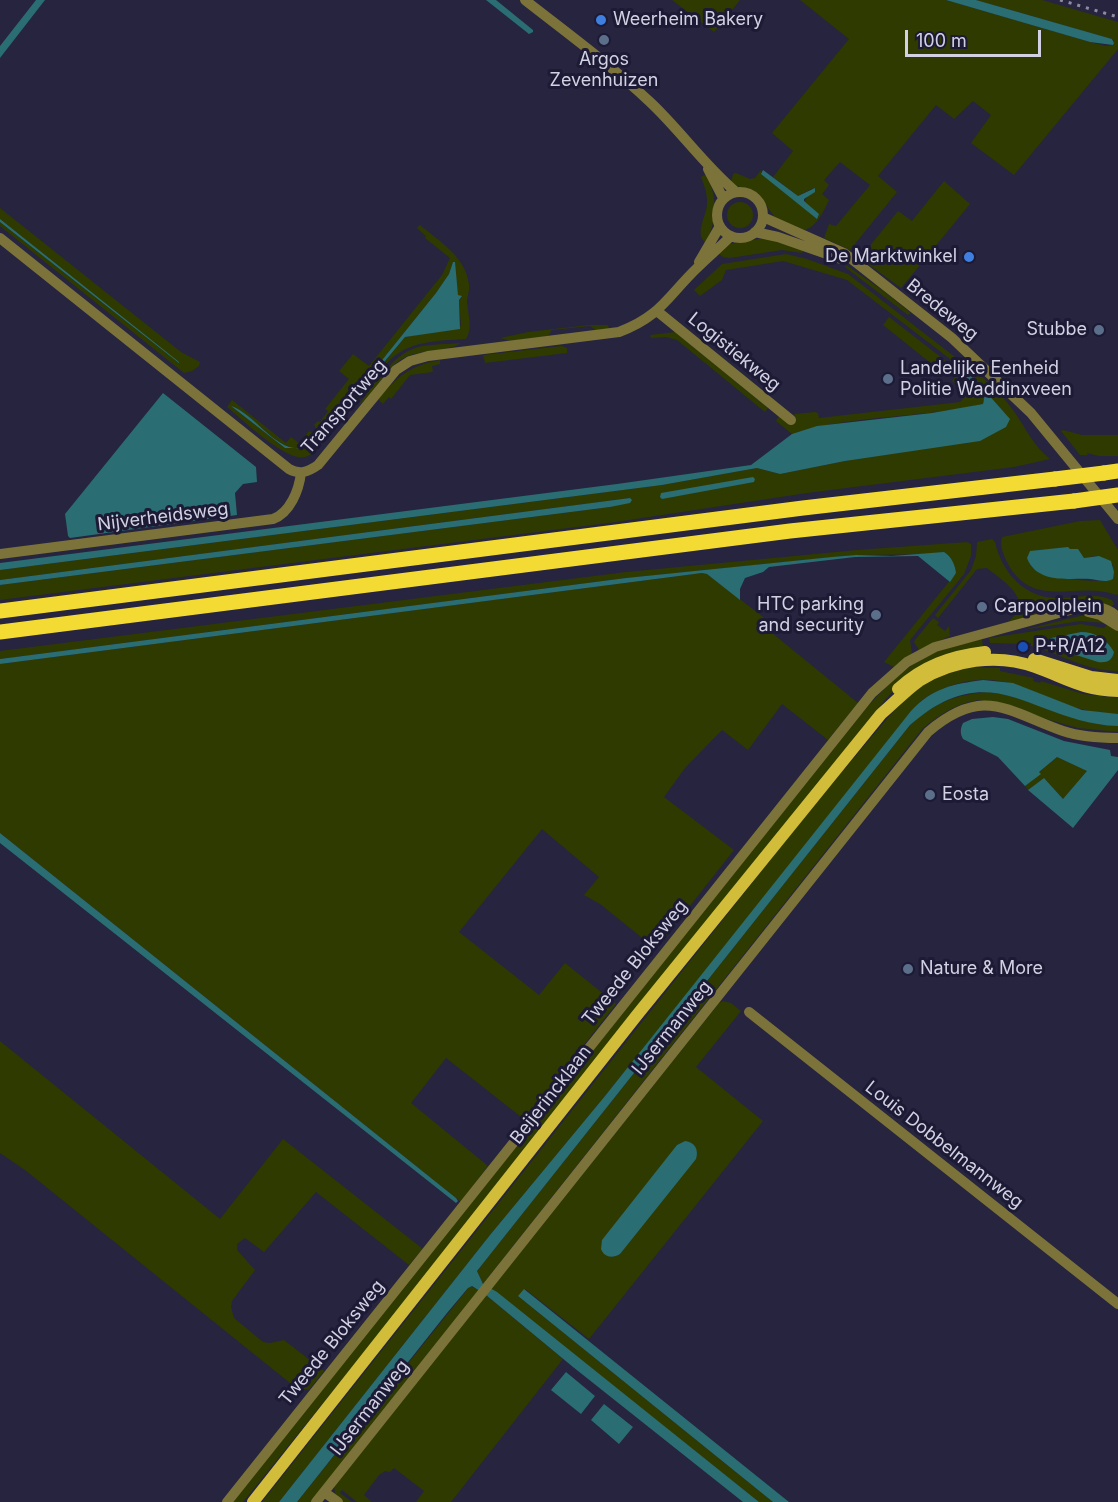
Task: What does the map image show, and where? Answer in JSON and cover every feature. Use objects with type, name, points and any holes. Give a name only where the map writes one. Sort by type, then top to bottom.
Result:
[{"type":"highway","points":[[0,611],[803,508],[1111,472]]},
{"type":"highway","points":[[0,632],[790,531],[1118,495]]},
{"type":"main road","name":"Beijerincklaan","points":[[881,714],[884,705],[910,678],[939,662],[968,654],[993,652],[1015,654],[1091,677],[1118,680]]},
{"type":"main road","name":"Beijerincklaan","points":[[253,1502],[630,1024],[881,714],[900,696],[942,670],[986,659],[1014,661],[1034,666],[1088,688],[1118,691]]},
{"type":"street","points":[[525,0],[632,85],[664,115],[703,161],[736,192]]},
{"type":"street","points":[[703,161],[723,198]]},
{"type":"street","points":[[736,192],[747,192],[756,197],[762,206],[761,225],[755,232],[744,238],[731,236],[720,226],[717,212],[723,198],[736,192]]},
{"type":"street","name":"Bredeweg","points":[[763,217],[844,253],[936,324],[1008,390],[1040,423],[1118,519]]},
{"type":"street","name":"Transportweg","points":[[696,268],[720,226]]},
{"type":"street","name":"Bredeweg","points":[[755,232],[827,253],[859,266]]},
{"type":"street","name":"Transportweg","points":[[0,238],[289,469],[301,473],[318,465],[396,370],[410,361],[428,356],[619,332],[645,320],[657,311],[696,268],[731,236]]},
{"type":"street","name":"Logistiekweg","points":[[657,311],[791,420]]},
{"type":"street","name":"Nijverheidsweg","points":[[0,554],[273,519],[285,511],[295,497],[299,489],[301,473]]},
{"type":"street","name":"Tweede Bloksweg","points":[[227,1502],[872,693],[907,662],[934,648],[1077,608],[1096,607],[1105,609],[1118,617]]},
{"type":"street","name":"Tweede Bloksweg","points":[[1061,614],[1094,613],[1118,626]]},
{"type":"street","name":"IJsermanweg","points":[[316,1502],[928,732],[941,721],[961,711],[970,708],[999,706],[1065,731],[1092,737],[1118,738]]},
{"type":"street","name":"Louis Dobbelmannweg","points":[[749,1012],[1118,1304]]},
{"type":"street","points":[[324,1492],[338,1502]]},
{"type":"shaded area","points":[[36,0],[45,0],[0,58],[0,46]]},
{"type":"shaded area","points":[[486,0],[496,0],[533,32],[529,34]]},
{"type":"shaded area","points":[[672,0],[740,0],[714,32]]},
{"type":"shaded area","points":[[800,0],[946,0],[1090,42],[1106,46],[1113,45],[1114,40],[1112,39],[976,0],[1042,0],[1118,22],[1118,49],[1014,175],[971,143],[991,115],[973,101],[954,119],[936,105],[878,176],[897,192],[850,250],[824,238],[829,224],[836,226],[870,185],[840,162],[824,180],[829,185],[822,194],[829,200],[825,209],[817,221],[805,230],[776,219],[758,194],[750,189],[735,186],[731,182],[733,174],[736,173],[750,179],[755,178],[761,170],[761,173],[819,214],[804,202],[813,188],[798,196],[773,177],[793,151],[772,133],[849,39]]},
{"type":"shaded area","points":[[946,0],[976,0],[1112,39],[1114,43],[1113,45],[1090,42]]},
{"type":"shaded area","points":[[763,170],[798,196],[815,188],[815,192],[804,201],[819,214],[817,219],[761,174]]},
{"type":"shaded area","points":[[706,174],[713,191],[715,208],[706,243],[701,234],[707,201],[701,177]]},
{"type":"shaded area","points":[[944,181],[970,204],[901,288],[860,258],[898,211],[912,221]]},
{"type":"shaded area","points":[[740,202],[749,206],[753,215],[749,224],[740,228],[731,224],[727,215],[731,206]]},
{"type":"shaded area","points":[[0,208],[181,352],[200,362],[199,366],[184,373],[0,226],[0,222],[179,363],[0,219]]},
{"type":"shaded area","points":[[0,219],[179,362],[179,363],[0,222]]},
{"type":"shaded area","points":[[420,225],[450,250],[467,274],[470,326],[466,339],[424,343],[395,355],[323,443],[305,457],[297,457],[276,447],[227,407],[232,400],[286,443],[291,437],[299,443],[309,431],[312,433],[316,428],[314,425],[320,422],[328,411],[325,409],[349,379],[339,371],[353,354],[369,366],[442,275],[450,258],[425,238],[426,236],[417,228]],"holes":[[[453,262],[458,295],[462,297],[459,300],[461,326],[405,337],[316,444],[306,448],[296,448],[308,446],[321,436],[436,293],[449,274]],[[231,406],[252,419],[273,438],[296,448],[285,448]]]},
{"type":"shaded area","points":[[765,238],[804,250],[802,253],[782,250],[730,258],[718,253],[730,244]]},
{"type":"shaded area","points":[[786,254],[848,274],[960,361],[948,377],[883,325],[889,317],[951,365],[954,362],[847,280],[783,261],[726,270],[722,280],[700,296],[694,290],[722,264]]},
{"type":"shaded area","points":[[455,262],[458,295],[462,296],[459,300],[460,329],[405,337],[316,444],[306,448],[297,448],[308,446],[321,436],[436,293]]},
{"type":"shaded area","points":[[846,265],[911,313],[908,315],[845,267]]},
{"type":"shaded area","points":[[589,325],[608,325],[609,329],[597,331],[590,326],[552,330],[548,336],[510,341],[500,338],[528,332]]},
{"type":"shaded area","points":[[675,332],[768,408],[765,412],[677,340],[666,337],[651,338],[650,335]]},
{"type":"shaded area","points":[[461,343],[447,349],[416,353],[402,359],[389,370],[364,402],[358,406],[391,364],[408,351],[423,346]]},
{"type":"shaded area","points":[[562,346],[567,348],[567,353],[485,363],[483,355]]},
{"type":"shaded area","points":[[440,360],[440,364],[432,366],[433,372],[410,375],[391,399],[389,397],[383,404],[378,399],[405,373],[420,365]]},
{"type":"shaded area","points":[[965,365],[1003,397],[1034,441],[1050,459],[1014,467],[807,493],[616,522],[0,600],[0,585],[610,507],[630,498],[0,580],[0,570],[662,485],[757,468],[780,474],[845,461],[1010,419],[965,371],[962,375],[981,391],[983,404],[959,409],[839,423],[792,434],[776,421],[779,416],[789,424],[795,417],[794,414],[815,412],[818,413],[819,418],[960,402],[965,397],[965,393],[952,381]]},
{"type":"shaded area","points":[[965,371],[1010,419],[1006,427],[980,441],[845,461],[780,474],[757,468],[662,485],[0,570],[0,563],[751,465],[792,434],[817,426],[932,413],[983,404],[981,391],[962,375]]},
{"type":"shaded area","points":[[163,393],[256,467],[257,482],[243,484],[235,493],[237,515],[70,538],[65,514]]},
{"type":"shaded area","points":[[231,406],[242,411],[274,438],[285,445],[296,448],[285,448]]},
{"type":"shaded area","points":[[1061,431],[1082,435],[1118,435],[1118,456],[1099,456],[1087,453],[1088,455],[1080,455]]},
{"type":"shaded area","points":[[753,477],[754,482],[662,499],[660,497],[661,493]]},
{"type":"shaded area","points":[[630,498],[632,500],[630,503],[610,507],[0,585],[0,580]]},
{"type":"shaded area","points":[[1100,520],[1118,550],[1118,594],[1087,590],[1044,591],[1030,587],[1008,564],[1001,544],[1002,537],[1080,521]],"holes":[[[1070,549],[1084,558],[1095,556],[1113,565],[1113,579],[1089,581],[1054,577],[1040,573],[1029,563]]]},
{"type":"shaded area","points":[[992,539],[1010,574],[1027,589],[1048,597],[1099,596],[1112,600],[1114,604],[1111,607],[1008,622],[1016,614],[1019,606],[1018,599],[1008,585],[987,568],[977,569],[938,618],[935,615],[971,570],[976,556],[977,542]]},
{"type":"shaded area","points":[[967,542],[971,544],[971,556],[964,574],[910,640],[912,654],[894,667],[884,662],[956,573],[947,554],[856,555],[626,578],[0,659],[0,651],[626,572]]},
{"type":"shaded area","points":[[1068,547],[1078,549],[1084,558],[1099,556],[1111,561],[1113,579],[1105,581],[1054,578],[1038,572],[1027,558],[1030,551]]},
{"type":"shaded area","points":[[944,552],[951,559],[956,570],[950,582],[918,556],[855,557],[769,567],[763,572],[745,578],[740,589],[740,600],[707,574],[702,573],[0,664],[0,659],[626,578],[856,555],[892,556]]},
{"type":"shaded area","points":[[707,574],[771,623],[772,633],[858,703],[828,740],[782,704],[748,750],[722,730],[685,768],[664,797],[734,850],[656,949],[600,904],[584,895],[599,877],[542,829],[459,932],[539,995],[565,963],[616,1004],[525,1120],[446,1058],[411,1103],[488,1166],[461,1202],[0,833],[0,664]]},
{"type":"shaded area","points":[[1080,616],[1091,616],[1105,623],[1080,621],[1023,630]]},
{"type":"shaded area","points":[[933,618],[939,622],[937,625],[945,631],[949,626],[950,636],[919,650],[914,642]]},
{"type":"shaded area","points":[[1109,623],[1118,631],[1118,671],[1084,665],[1031,646],[1031,643],[990,643],[989,638],[1081,624],[1104,628]],"holes":[[[1081,632],[1102,638],[1054,648],[1048,645],[1048,639]]]},
{"type":"shaded area","points":[[1081,632],[1096,635],[1104,640],[1114,652],[1110,659],[1106,662],[1098,662],[1054,648],[1046,642],[1051,638]]},
{"type":"shaded area","points":[[982,639],[983,647],[901,683],[884,701],[471,1220],[243,1502],[232,1502],[861,714],[887,686],[917,662],[946,648]]},
{"type":"shaded area","points":[[968,667],[1000,668],[1000,671],[1034,678],[1033,681],[1040,683],[1041,681],[1083,694],[1118,698],[1118,714],[1086,710],[1017,685],[985,680],[967,681],[947,687],[919,703],[605,1096],[490,1235],[279,1502],[262,1502],[813,806],[904,699],[935,677]]},
{"type":"shaded area","points":[[983,680],[1013,683],[1082,710],[1118,714],[1118,726],[1088,722],[1013,697],[990,692],[966,694],[939,704],[910,725],[477,1271],[483,1284],[497,1292],[759,1502],[743,1502],[472,1286],[447,1313],[297,1502],[279,1502],[490,1235],[605,1096],[911,711],[927,697],[944,688]]},
{"type":"shaded area","points":[[988,692],[1021,699],[1085,721],[1118,726],[1118,732],[1078,728],[978,700],[949,710],[923,728],[483,1284],[477,1271],[910,725],[946,701],[965,695]]},
{"type":"shaded area","points":[[993,717],[1008,719],[1064,741],[1110,750],[1111,756],[1118,757],[1118,770],[1073,828],[1028,790],[1044,778],[1063,799],[1087,771],[1057,757],[1039,772],[1041,774],[1025,786],[998,757],[962,737],[963,723],[972,719]]},
{"type":"shaded area","points":[[1057,757],[1088,771],[1063,799],[1044,778],[1028,790],[1025,786]]},
{"type":"shaded area","points":[[0,833],[458,1201],[456,1203],[0,843]]},
{"type":"shaded area","points":[[723,1001],[731,1003],[741,1011],[696,1067],[763,1121],[589,1339],[525,1289],[518,1296],[773,1502],[759,1502],[491,1289],[719,1003]],"holes":[[[685,1141],[620,1254],[611,1257],[677,1145]]]},
{"type":"shaded area","points":[[0,1041],[220,1219],[283,1139],[423,1249],[409,1265],[316,1192],[264,1252],[245,1238],[237,1244],[237,1250],[255,1270],[232,1301],[234,1318],[263,1342],[284,1340],[324,1371],[309,1390],[295,1387],[25,1170],[0,1153]]},
{"type":"shaded area","points":[[685,1141],[695,1147],[696,1159],[620,1254],[611,1257],[606,1255],[601,1249],[602,1240],[677,1145]]},
{"type":"shaded area","points":[[470,1286],[479,1290],[311,1502],[297,1502]]},
{"type":"shaded area","points":[[524,1289],[789,1502],[773,1502],[518,1296]]},
{"type":"shaded area","points":[[486,1295],[563,1359],[451,1502],[416,1502],[424,1491],[394,1468],[390,1472],[385,1471],[379,1475],[364,1495],[372,1502],[357,1502],[342,1490],[340,1493],[352,1502],[343,1502],[335,1494],[334,1486]]},
{"type":"shaded area","points":[[566,1372],[595,1396],[581,1414],[551,1390]]},
{"type":"shaded area","points":[[604,1404],[633,1427],[619,1444],[591,1420]]},
{"type":"railway","points":[[1060,0],[1118,17]]},
{"type":"place","name":"Weerheim Bakery","points":[[601,20]]},
{"type":"place","name":"Argos Zevenhuizen","points":[[604,40]]},
{"type":"place","name":"De Marktwinkel","points":[[969,257]]},
{"type":"place","name":"Stubbe","points":[[1099,330]]},
{"type":"place","name":"Landelijke Eenheid Politie Waddinxveen","points":[[888,379]]},
{"type":"place","name":"Carpoolplein","points":[[982,607]]},
{"type":"place","name":"HTC parking and security","points":[[876,615]]},
{"type":"place","name":"P+R/A12","points":[[1023,647]]},
{"type":"place","name":"Eosta","points":[[930,795]]},
{"type":"place","name":"Nature & More","points":[[908,969]]}]
